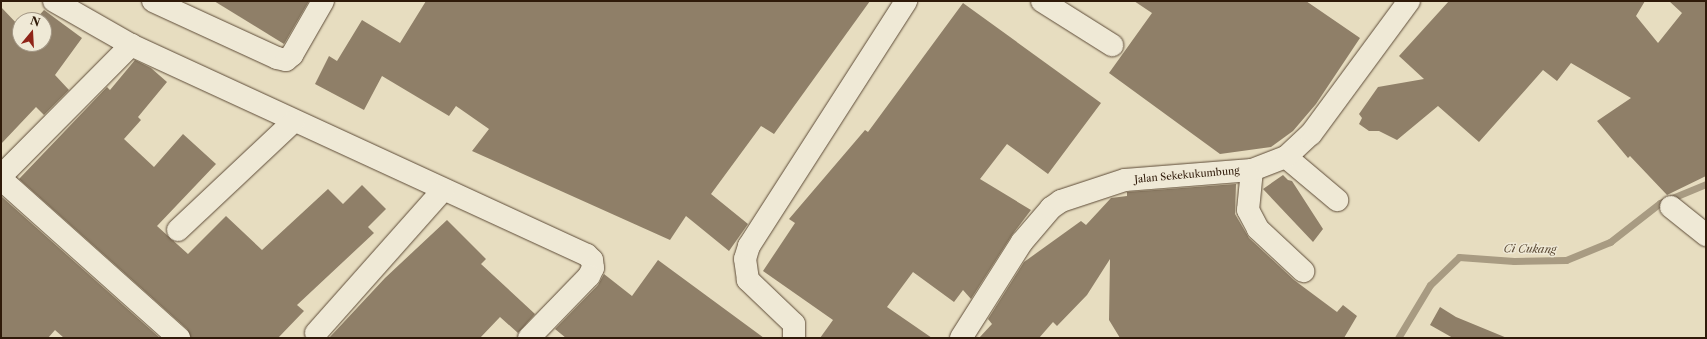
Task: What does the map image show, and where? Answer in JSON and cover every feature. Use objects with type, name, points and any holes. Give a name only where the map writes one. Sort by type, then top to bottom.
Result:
[{"type":"street","points":[[54,1],[131,45],[293,122],[577,249],[592,260],[593,268],[589,276],[529,338]]},
{"type":"street","points":[[153,1],[277,58],[286,60],[292,55],[323,1]]},
{"type":"street","points":[[794,338],[794,324],[748,280],[745,259],[749,246],[906,1]]},
{"type":"street","points":[[1042,1],[1112,45]]},
{"type":"street","name":"Jalan Sekekukumbung","points":[[961,338],[1022,242],[1050,208],[1062,201],[1125,180],[1252,170],[1286,157],[1311,134],[1408,1]]},
{"type":"street","points":[[131,45],[1,178],[179,338]]},
{"type":"street","points":[[178,230],[293,122]]},
{"type":"street","points":[[1286,157],[1337,200]]},
{"type":"street","points":[[1252,170],[1248,210],[1258,229],[1303,271]]},
{"type":"street","points":[[316,333],[443,190]]},
{"type":"street","points":[[1671,207],[1706,235]]},
{"type":"building","points":[[214,1],[309,1],[284,44]]},
{"type":"building","points":[[426,1],[870,1],[774,134],[761,126],[711,194],[748,224],[729,251],[686,216],[670,240],[472,151],[489,129],[456,106],[449,116],[382,76],[364,110],[315,84],[329,56],[337,61],[362,20],[400,43]]},
{"type":"building","points":[[1134,1],[1306,1],[1360,38],[1316,104],[1293,131],[1271,147],[1220,154],[1109,73],[1152,13]]},
{"type":"building","points":[[1449,1],[1645,1],[1636,16],[1658,43],[1682,13],[1669,1],[1706,1],[1706,176],[1667,195],[1630,156],[1628,158],[1597,121],[1631,98],[1571,63],[1557,81],[1543,70],[1479,142],[1438,106],[1397,140],[1379,131],[1369,131],[1359,124],[1362,118],[1359,114],[1378,87],[1424,79],[1399,56]]},
{"type":"building","points":[[963,3],[1101,103],[1048,174],[1007,144],[980,179],[1031,210],[1012,235],[971,299],[963,290],[954,302],[913,272],[887,307],[932,338],[820,338],[833,320],[763,271],[795,223],[789,219],[865,130],[868,132]]},
{"type":"building","points":[[1,7],[12,19],[12,52],[52,52],[52,16],[82,38],[55,75],[69,90],[44,115],[36,107],[1,144]]},
{"type":"building","points":[[135,60],[151,68],[167,82],[138,117],[141,120],[124,139],[154,167],[183,134],[216,164],[157,226],[188,254],[226,216],[262,250],[328,189],[343,204],[362,185],[386,209],[368,227],[374,233],[297,305],[304,311],[278,338],[191,338],[187,329],[19,179],[107,87],[110,90]]},
{"type":"building","points":[[1283,175],[1288,180],[1292,181],[1323,229],[1313,242],[1263,189]]},
{"type":"building","points":[[1236,184],[1235,214],[1249,238],[1294,280],[1337,312],[1343,305],[1357,316],[1344,338],[1120,338],[1109,320],[1110,259],[1087,295],[1057,326],[1053,322],[1039,338],[979,338],[992,324],[988,319],[1024,262],[1081,221],[1086,225],[1111,198],[1127,196],[1127,192]]},
{"type":"building","points":[[2,197],[160,338],[64,338],[55,330],[48,338],[1,338]]},
{"type":"building","points":[[447,220],[486,259],[481,264],[535,314],[518,333],[500,317],[480,338],[329,338],[385,278]]},
{"type":"building","points":[[658,260],[764,338],[566,338],[555,329],[598,285],[604,274],[632,296]]},
{"type":"building","points":[[1440,307],[1456,317],[1507,338],[1453,338],[1430,325]]},
{"type":"waterway","name":"Ci Cukang","points":[[1398,338],[1430,285],[1459,257],[1514,261],[1566,260],[1610,242],[1660,203],[1706,184]]}]
